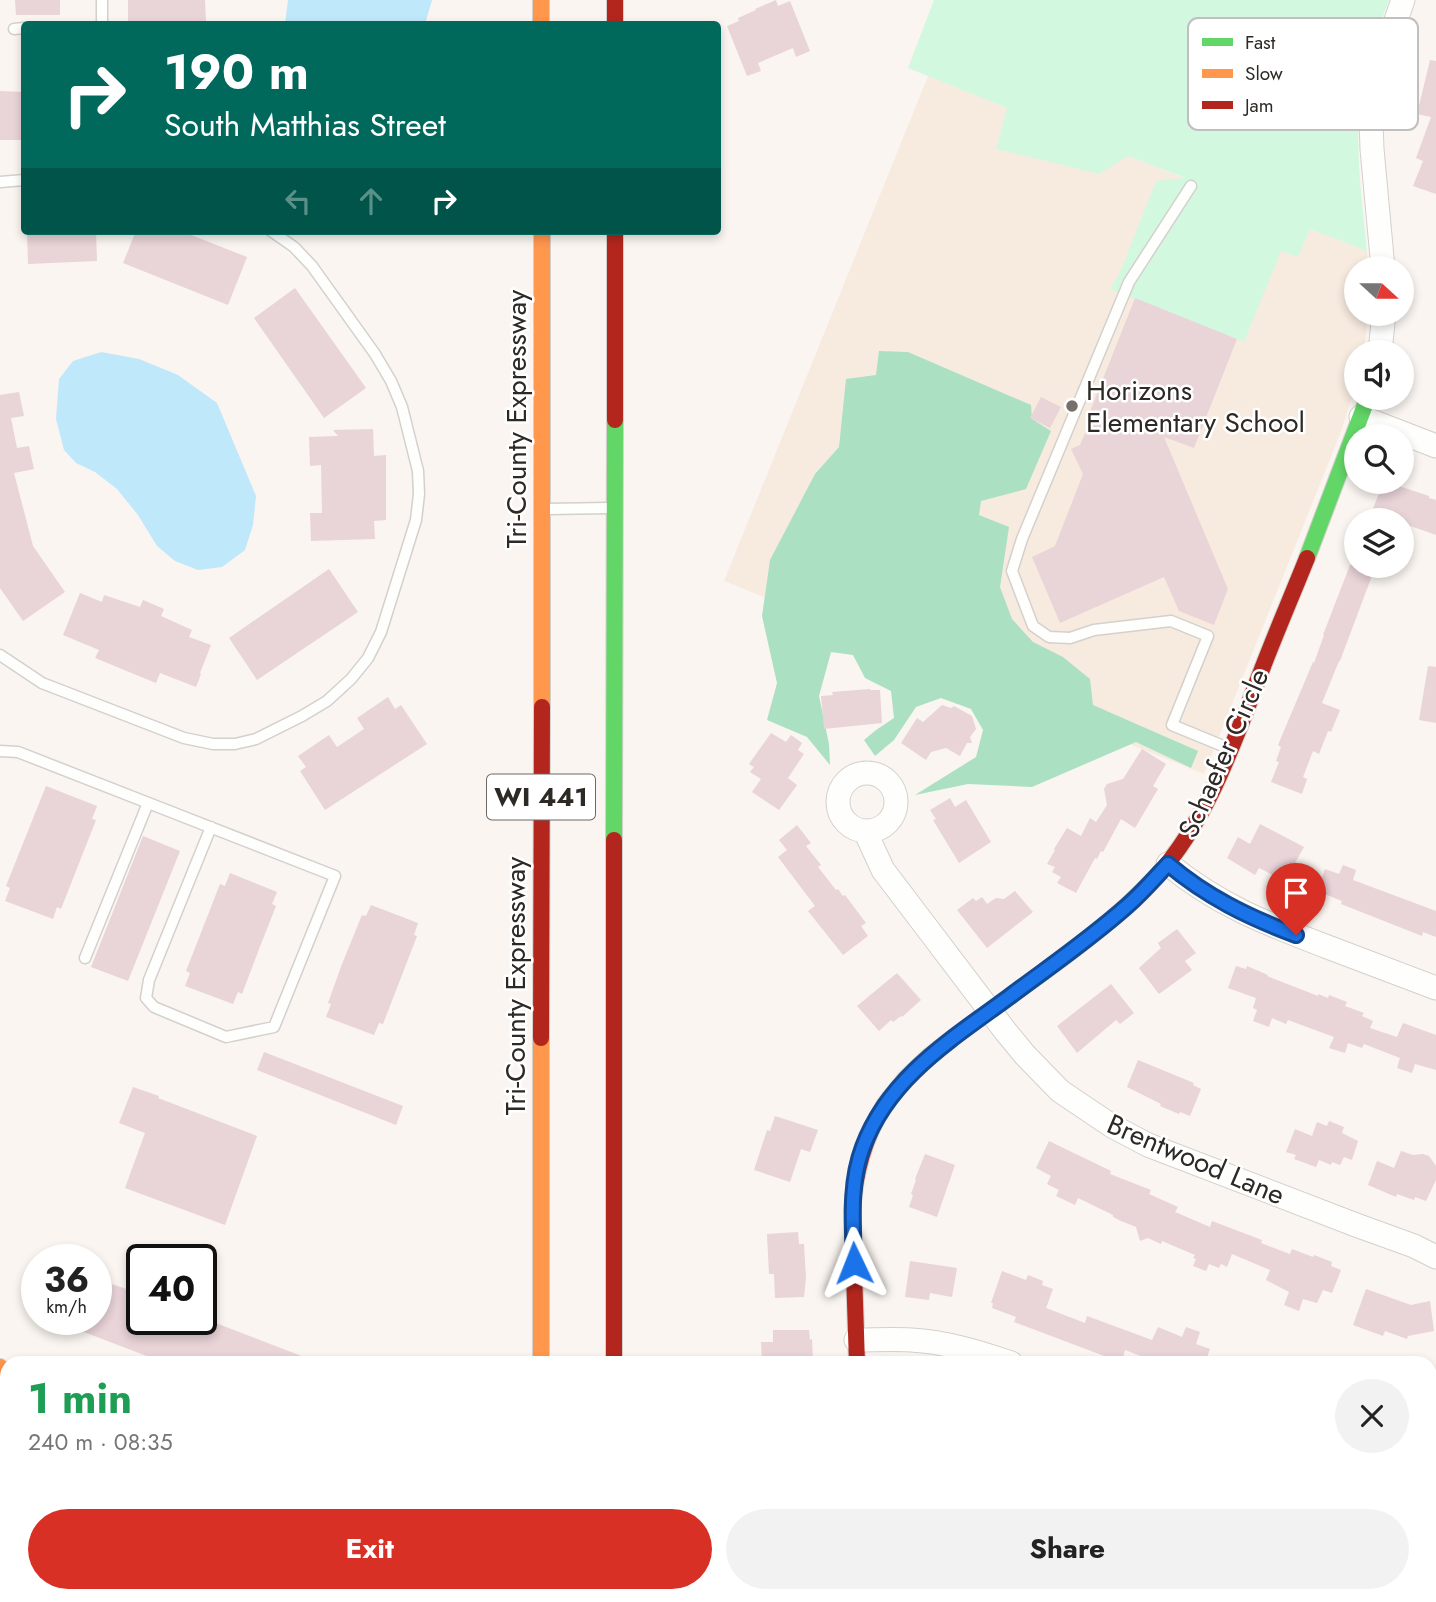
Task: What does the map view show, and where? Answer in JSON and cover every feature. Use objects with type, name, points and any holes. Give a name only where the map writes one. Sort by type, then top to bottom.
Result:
[{"type":"main road","points":[[541,0],[541,21]]},
{"type":"main road","points":[[615,0],[615,21]]},
{"type":"main road","name":"Tri-County Expressway","points":[[541,1356],[542,235]]},
{"type":"main road","name":"WI 441","points":[[614,1356],[615,235]]},
{"type":"main road","name":"Schaefer Circle","points":[[857,1356],[852,1212],[857,1168],[863,1147],[883,1108],[913,1071],[950,1039],[1109,922],[1148,886],[1181,847],[1208,800],[1230,749],[1364,410]]},
{"type":"street","points":[[1397,18],[1403,0]]},
{"type":"street","points":[[1371,130],[1382,256]]},
{"type":"street","points":[[1370,410],[1436,446]]},
{"type":"street","name":"Brentwood Lane","points":[[865,831],[883,870],[1025,1055],[1060,1091],[1112,1126],[1148,1145],[1414,1246],[1436,1257]]},
{"type":"street","points":[[1168,864],[1186,879],[1236,910],[1436,988]]},
{"type":"street","points":[[856,1340],[911,1340],[973,1350],[991,1356]]},
{"type":"lane","points":[[102,0],[102,21]]},
{"type":"lane","points":[[0,181],[21,180]]},
{"type":"lane","points":[[1191,186],[1129,282],[1022,539],[1012,571],[1033,626],[1049,637],[1070,638],[1094,630],[1171,621],[1208,636],[1172,725],[1230,749]]},
{"type":"lane","points":[[0,655],[42,682],[184,738],[213,744],[235,744],[256,739],[302,716],[327,701],[368,658],[381,632],[416,520],[418,471],[402,407],[391,381],[312,266],[294,247],[277,235]]},
{"type":"lane","points":[[542,510],[615,508]]},
{"type":"lane","points":[[0,751],[19,752],[148,803],[211,827],[335,876],[274,1027],[226,1037],[154,1007],[146,998],[149,980],[211,827]]},
{"type":"lane","points":[[85,958],[148,803]]},
{"type":"shaded area","name":"Horizons Elementary School","points":[[928,76],[1367,251],[1367,256],[1344,256],[1344,326],[1367,326],[1365,340],[1344,340],[1344,410],[1348,410],[1342,429],[1204,774],[724,581]]},
{"type":"green space","points":[[934,0],[1389,0],[1382,18],[1188,18],[1188,130],[1358,130],[1367,251],[1310,229],[1298,257],[1281,251],[1244,342],[1110,289],[1120,272],[1156,181],[1185,178],[1128,156],[1099,174],[996,149],[1007,108],[908,68]]},
{"type":"green space","points":[[879,351],[908,352],[1031,405],[1032,419],[1051,431],[1026,489],[981,501],[979,515],[1009,527],[1000,587],[1012,619],[1033,642],[1063,657],[1090,679],[1093,705],[1198,751],[1191,768],[1136,742],[1032,787],[968,784],[915,795],[976,757],[983,730],[971,709],[941,698],[916,707],[894,740],[875,756],[864,740],[894,718],[891,691],[865,678],[853,655],[831,652],[819,696],[829,744],[830,765],[807,737],[767,720],[777,683],[762,616],[770,560],[815,474],[839,447],[846,379],[876,375]]},
{"type":"water","points":[[288,0],[432,0],[426,21],[285,21]]},
{"type":"water","points":[[101,352],[139,359],[178,375],[217,403],[256,496],[253,525],[245,550],[222,567],[198,570],[175,561],[157,546],[138,515],[117,489],[95,472],[76,463],[64,450],[56,419],[59,379],[73,361]]},
{"type":"building","points":[[15,0],[60,0],[60,15],[16,15]]},
{"type":"building","points":[[128,0],[205,0],[206,21],[128,21]]},
{"type":"building","points":[[776,0],[778,6],[790,1],[810,51],[796,57],[793,48],[758,63],[761,71],[747,76],[727,26]]},
{"type":"building","points":[[1430,60],[1436,61],[1436,194],[1413,186],[1423,161],[1416,158],[1431,117],[1418,114]]},
{"type":"building","points":[[0,91],[21,92],[21,140],[0,140]]},
{"type":"building","points":[[27,235],[96,235],[97,261],[28,264]]},
{"type":"building","points":[[134,235],[191,235],[247,257],[228,305],[123,263]]},
{"type":"building","points":[[295,288],[366,388],[324,418],[254,318]]},
{"type":"building","points":[[1135,298],[1237,339],[1194,448],[1164,437],[1228,589],[1214,625],[1179,611],[1164,577],[1060,623],[1032,557],[1055,546],[1083,474],[1071,449],[1080,445],[1093,415],[1089,414]]},
{"type":"building","points":[[19,392],[24,416],[11,418],[17,448],[29,446],[34,469],[14,473],[33,546],[65,592],[23,621],[0,588],[0,395]]},
{"type":"building","points":[[1041,397],[1061,407],[1050,428],[1030,418]]},
{"type":"building","points":[[373,429],[374,456],[386,455],[386,520],[374,521],[375,539],[311,541],[310,513],[322,513],[321,465],[310,466],[309,437],[338,436],[333,430]]},
{"type":"building","points":[[1414,491],[1429,496],[1436,500],[1436,535],[1414,527],[1414,508],[1373,508],[1379,494],[1414,494]]},
{"type":"building","points":[[329,569],[358,612],[257,680],[229,638]]},
{"type":"building","points":[[1345,578],[1371,578],[1322,703],[1340,710],[1319,754],[1313,751],[1303,777],[1307,779],[1302,794],[1271,782],[1279,762],[1276,761],[1281,747],[1278,745],[1314,663]]},
{"type":"building","points":[[80,593],[102,602],[104,595],[140,607],[143,600],[164,609],[161,616],[192,630],[189,637],[211,645],[196,687],[160,673],[156,683],[95,658],[99,650],[63,635]]},
{"type":"building","points":[[1428,666],[1436,667],[1436,723],[1419,720]]},
{"type":"building","points":[[880,690],[882,723],[824,729],[821,696],[833,695],[832,692]]},
{"type":"building","points":[[388,697],[395,709],[401,705],[427,744],[325,810],[300,771],[306,767],[298,756],[329,735],[337,747],[364,729],[357,718]]},
{"type":"building","points":[[942,705],[951,708],[954,706],[972,716],[976,729],[970,737],[972,743],[967,743],[960,756],[946,748],[931,752],[926,760],[901,743],[917,718],[923,722]]},
{"type":"building","points":[[771,733],[786,742],[791,735],[802,743],[798,750],[804,754],[788,778],[797,785],[779,810],[752,792],[761,779],[750,772],[754,767],[749,764]]},
{"type":"building","points":[[1142,749],[1166,764],[1153,786],[1158,789],[1135,828],[1121,819],[1076,893],[1057,883],[1061,877],[1052,872],[1055,867],[1047,864],[1067,828],[1081,836],[1090,818],[1096,822],[1107,805],[1104,789],[1107,784],[1123,779]]},
{"type":"building","points":[[46,786],[97,806],[92,819],[96,820],[61,909],[57,907],[53,919],[5,901],[10,888],[6,886]]},
{"type":"building","points":[[950,798],[955,807],[966,800],[991,842],[959,863],[933,820],[936,819],[930,810]]},
{"type":"building","points":[[1260,824],[1304,847],[1287,877],[1281,874],[1279,878],[1259,868],[1255,875],[1227,858],[1238,837],[1250,844]]},
{"type":"building","points":[[797,825],[811,843],[806,846],[821,865],[818,867],[836,890],[845,895],[866,923],[861,926],[868,936],[843,955],[808,911],[815,906],[778,857],[787,850],[779,840]]},
{"type":"building","points":[[143,836],[180,851],[128,981],[91,967]]},
{"type":"building","points":[[1343,865],[1356,870],[1353,880],[1436,911],[1436,937],[1423,932],[1422,936],[1341,904],[1342,901],[1317,891],[1325,869],[1339,874]]},
{"type":"building","points":[[230,873],[277,892],[272,904],[276,906],[242,994],[238,992],[233,1004],[185,986],[190,973],[186,971],[220,884],[225,886]]},
{"type":"building","points":[[1015,891],[1033,912],[987,948],[957,910],[973,898],[976,901],[982,897],[987,904],[996,898],[1004,899]]},
{"type":"building","points":[[371,905],[418,923],[414,935],[417,936],[383,1024],[379,1023],[374,1035],[326,1017],[331,1004],[328,1003],[342,964],[362,915],[366,916]]},
{"type":"building","points":[[1177,929],[1196,953],[1185,961],[1192,970],[1159,994],[1139,968],[1161,948],[1158,943]]},
{"type":"building","points":[[1236,966],[1246,969],[1247,966],[1318,996],[1328,998],[1329,995],[1347,1002],[1345,1006],[1364,1013],[1362,1016],[1373,1021],[1370,1028],[1397,1037],[1403,1023],[1436,1035],[1436,1070],[1415,1064],[1412,1073],[1397,1068],[1400,1058],[1364,1044],[1362,1048],[1348,1043],[1345,1053],[1329,1048],[1334,1037],[1288,1020],[1286,1024],[1272,1018],[1269,1027],[1253,1021],[1257,1010],[1253,1008],[1256,998],[1228,988]]},
{"type":"building","points":[[897,973],[921,1000],[902,1017],[893,1022],[891,1020],[879,1031],[857,1006]]},
{"type":"building","points":[[1111,984],[1134,1013],[1120,1024],[1116,1020],[1077,1053],[1057,1026]]},
{"type":"building","points":[[264,1052],[403,1106],[396,1125],[257,1070]]},
{"type":"building","points":[[1138,1060],[1194,1083],[1193,1085],[1201,1089],[1190,1116],[1160,1106],[1161,1104],[1127,1087]]},
{"type":"building","points":[[133,1087],[257,1136],[225,1225],[125,1188],[145,1133],[119,1123]]},
{"type":"building","points":[[775,1116],[818,1130],[810,1152],[801,1149],[790,1182],[754,1170],[767,1130],[770,1131]]},
{"type":"building","points":[[1329,1121],[1344,1127],[1342,1133],[1358,1141],[1352,1160],[1344,1157],[1340,1165],[1332,1162],[1331,1165],[1319,1160],[1316,1167],[1294,1159],[1296,1155],[1286,1152],[1295,1129],[1312,1136],[1317,1122],[1327,1126]]},
{"type":"building","points":[[1049,1141],[1111,1171],[1110,1174],[1151,1190],[1149,1194],[1178,1207],[1175,1212],[1210,1227],[1212,1221],[1290,1254],[1292,1249],[1332,1262],[1331,1266],[1341,1270],[1332,1293],[1323,1290],[1317,1303],[1303,1299],[1299,1311],[1284,1305],[1289,1292],[1266,1280],[1270,1270],[1232,1254],[1227,1267],[1221,1264],[1219,1268],[1209,1264],[1206,1271],[1193,1266],[1195,1255],[1162,1241],[1161,1244],[1148,1238],[1140,1241],[1136,1227],[1078,1198],[1075,1205],[1056,1196],[1059,1190],[1047,1184],[1051,1176],[1036,1168]]},
{"type":"building","points":[[1401,1151],[1429,1156],[1436,1166],[1436,1180],[1426,1201],[1397,1194],[1396,1197],[1368,1185],[1377,1161],[1394,1168]]},
{"type":"building","points":[[925,1154],[955,1165],[937,1217],[909,1207],[915,1179]]},
{"type":"building","points":[[798,1232],[799,1244],[804,1244],[804,1297],[775,1298],[774,1274],[769,1274],[767,1234]]},
{"type":"building","points":[[910,1261],[957,1268],[952,1297],[930,1293],[929,1300],[905,1297]]},
{"type":"building","points":[[1002,1271],[1026,1280],[1028,1275],[1053,1289],[1046,1308],[1085,1323],[1087,1316],[1152,1340],[1158,1327],[1182,1337],[1186,1327],[1200,1332],[1196,1344],[1210,1349],[1208,1356],[1141,1356],[1125,1350],[1124,1356],[1104,1356],[1014,1322],[1016,1317],[992,1308],[991,1303]]},
{"type":"building","points":[[112,1284],[126,1289],[126,1335],[217,1335],[217,1323],[301,1356],[147,1356],[92,1335],[112,1335]]},
{"type":"building","points":[[1366,1289],[1411,1305],[1430,1301],[1434,1331],[1408,1336],[1407,1339],[1385,1331],[1383,1336],[1353,1325]]},
{"type":"building","points":[[773,1330],[809,1330],[813,1356],[762,1356],[761,1342],[773,1342]]},
{"type":"traffic: fast","points":[[1307,558],[1363,410]]},
{"type":"traffic: fast","points":[[614,840],[615,420]]},
{"type":"traffic: slow","points":[[541,0],[541,21]]},
{"type":"traffic: slow","points":[[542,235],[542,707]]},
{"type":"traffic: slow","points":[[885,1104],[928,1057],[1104,926],[1157,876]]},
{"type":"traffic: slow","points":[[541,1038],[541,1356]]},
{"type":"traffic: jam","points":[[615,0],[615,21]]},
{"type":"traffic: jam","points":[[615,235],[615,420]]},
{"type":"traffic: jam","points":[[1157,876],[1191,830],[1217,781],[1307,558]]},
{"type":"traffic: jam","points":[[541,1038],[542,707]]},
{"type":"traffic: jam","points":[[614,840],[614,1356]]},
{"type":"traffic: jam","points":[[857,1356],[853,1197],[866,1143],[885,1104]]},
{"type":"place","name":"Horizons Elementary School","points":[[1072,406]]},
{"type":"route","points":[[854,1263],[852,1212],[857,1168],[872,1127],[896,1089],[950,1039],[1109,922],[1168,864],[1209,895],[1236,910],[1296,935]]}]
